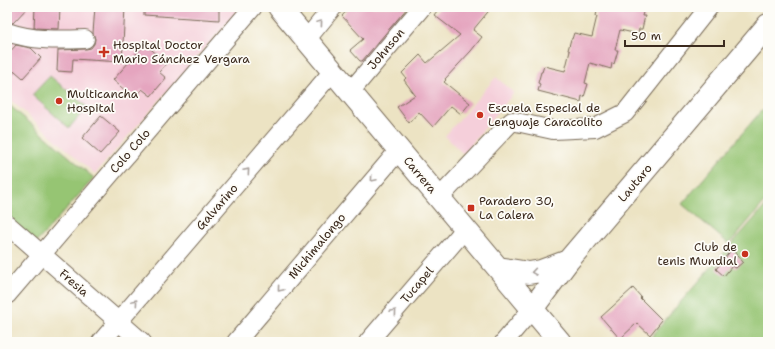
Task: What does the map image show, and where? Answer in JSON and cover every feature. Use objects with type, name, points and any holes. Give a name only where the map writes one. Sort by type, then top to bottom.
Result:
[{"type":"main road","name":"Carrera","points":[[279,7],[560,342]]},
{"type":"main road","name":"Lautaro","points":[[532,308],[568,261],[768,25]]},
{"type":"main road","points":[[498,268],[528,273],[541,271],[568,261]]},
{"type":"street","name":"Colo Colo","points":[[7,295],[253,7]]},
{"type":"street","points":[[306,40],[333,7]]},
{"type":"street","name":"Johnson","points":[[350,92],[422,7]]},
{"type":"street","points":[[439,198],[512,121],[553,130],[595,128],[625,113],[709,7]]},
{"type":"street","points":[[7,32],[40,39],[85,39]]},
{"type":"street","name":"Galvarino","points":[[101,342],[333,71]]},
{"type":"street","name":"Michimalongo","points":[[236,342],[398,150]]},
{"type":"street","name":"Fresia","points":[[7,224],[142,342]]},
{"type":"street","name":"Tucapel","points":[[368,342],[465,228]]},
{"type":"street","name":"Lautaro","points":[[504,342],[532,308]]},
{"type":"shaded area","name":"Hospital Doctor Mario Sánchez Vergara","points":[[7,7],[241,7],[95,174],[7,97]]},
{"type":"shaded area","name":"Escuela Especial de Lenguaje Caracolito","points":[[496,77],[514,93],[463,154],[445,136]]},
{"type":"green space","name":"Multicancha Hospital","points":[[50,76],[87,107],[69,128],[32,95]]},
{"type":"green space","points":[[7,103],[94,178],[34,245],[7,221]]},
{"type":"green space","points":[[762,110],[768,115],[768,198],[729,244],[682,204]]},
{"type":"green space","name":"Club de tenis Mundial","points":[[768,203],[768,342],[647,342],[677,306]]},
{"type":"building","points":[[7,7],[28,7],[13,23],[7,22]]},
{"type":"building","points":[[35,7],[60,7],[59,29],[34,28]]},
{"type":"building","points":[[95,7],[125,7],[122,62],[73,59],[72,72],[57,71],[58,50],[86,49],[91,48],[94,44],[95,39],[93,33]]},
{"type":"building","points":[[144,7],[219,7],[219,20],[144,15]]},
{"type":"building","points":[[350,7],[408,7],[362,61],[360,61],[350,50],[363,39],[342,16]]},
{"type":"building","points":[[440,7],[492,7],[473,30],[482,37],[444,82],[470,103],[461,114],[451,106],[433,127],[419,112],[409,123],[397,107],[415,95],[404,80],[406,78],[402,73],[420,55],[427,63],[460,35],[434,15]]},
{"type":"building","points":[[598,7],[634,7],[644,9],[642,16],[645,16],[642,29],[639,29],[638,34],[620,30],[615,50],[618,50],[611,69],[590,63],[585,83],[588,84],[584,97],[582,96],[581,102],[538,91],[540,84],[538,83],[544,66],[565,71],[570,51],[568,50],[574,33],[592,37]]},
{"type":"building","points":[[145,44],[167,63],[159,72],[166,78],[151,96],[142,89],[134,98],[113,80]]},
{"type":"building","points":[[16,45],[31,48],[41,58],[23,78],[15,71],[7,80],[7,55]]},
{"type":"building","points":[[101,116],[120,132],[100,154],[82,138]]},
{"type":"building","points":[[732,249],[743,262],[736,268],[732,266],[724,276],[716,269]]},
{"type":"building","points":[[633,288],[641,297],[640,298],[662,320],[650,335],[637,323],[620,339],[601,317]]},
{"type":"place","name":"Hospital Doctor Mario Sánchez Vergara","points":[[104,52]]},
{"type":"place","name":"Multicancha Hospital","points":[[59,101]]},
{"type":"place","name":"Escuela Especial de Lenguaje Caracolito","points":[[480,115]]},
{"type":"place","name":"Paradero 30, La Calera","points":[[471,208]]},
{"type":"place","name":"Club de tenis Mundial","points":[[745,254]]}]
